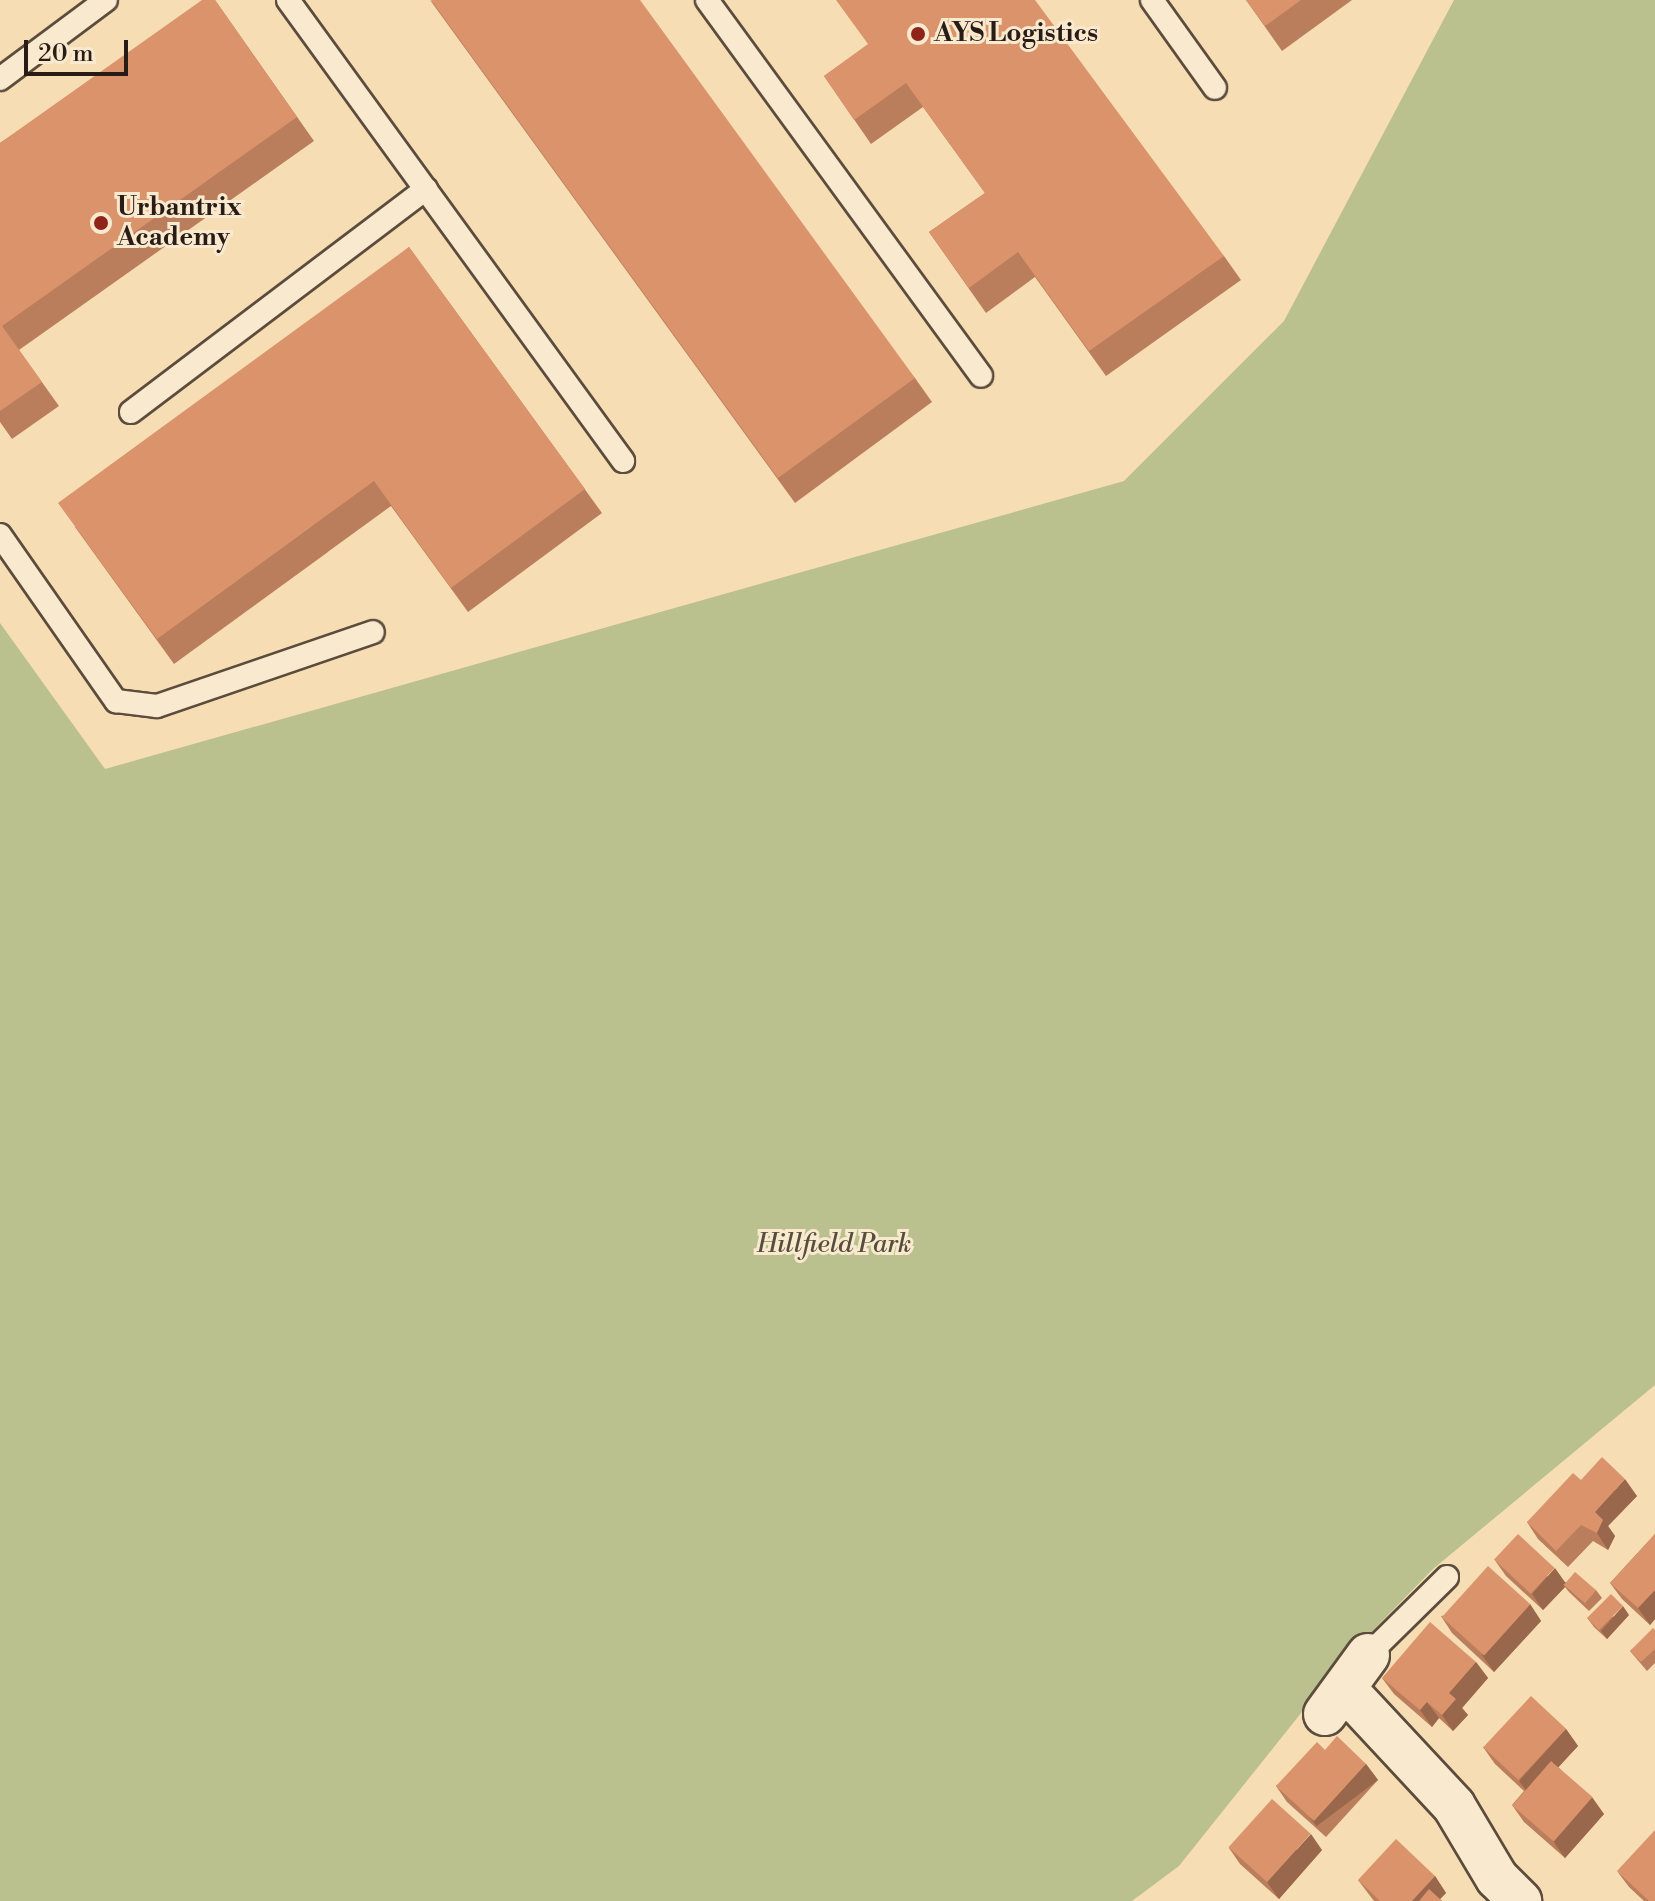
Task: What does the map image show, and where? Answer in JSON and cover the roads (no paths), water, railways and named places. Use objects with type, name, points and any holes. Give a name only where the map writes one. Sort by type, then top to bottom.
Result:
[{"type":"street","points":[[1368,1655],[1336,1702],[1454,1806],[1497,1878],[1520,1901]]},
{"type":"lane","points":[[0,79],[106,0]]},
{"type":"lane","points":[[288,0],[623,461]]},
{"type":"lane","points":[[707,0],[981,376]]},
{"type":"lane","points":[[1152,0],[1215,88]]},
{"type":"lane","points":[[131,412],[426,189]]},
{"type":"lane","points":[[0,535],[116,701],[157,706],[373,632]]},
{"type":"lane","points":[[1368,1655],[1447,1577]]},
{"type":"place","name":"AYS Logistics","points":[[918,34]]},
{"type":"place","name":"Urbantrix Academy","points":[[101,223]]},
{"type":"park label","name":"Hillfield Park","points":[[834,1245]]}]
